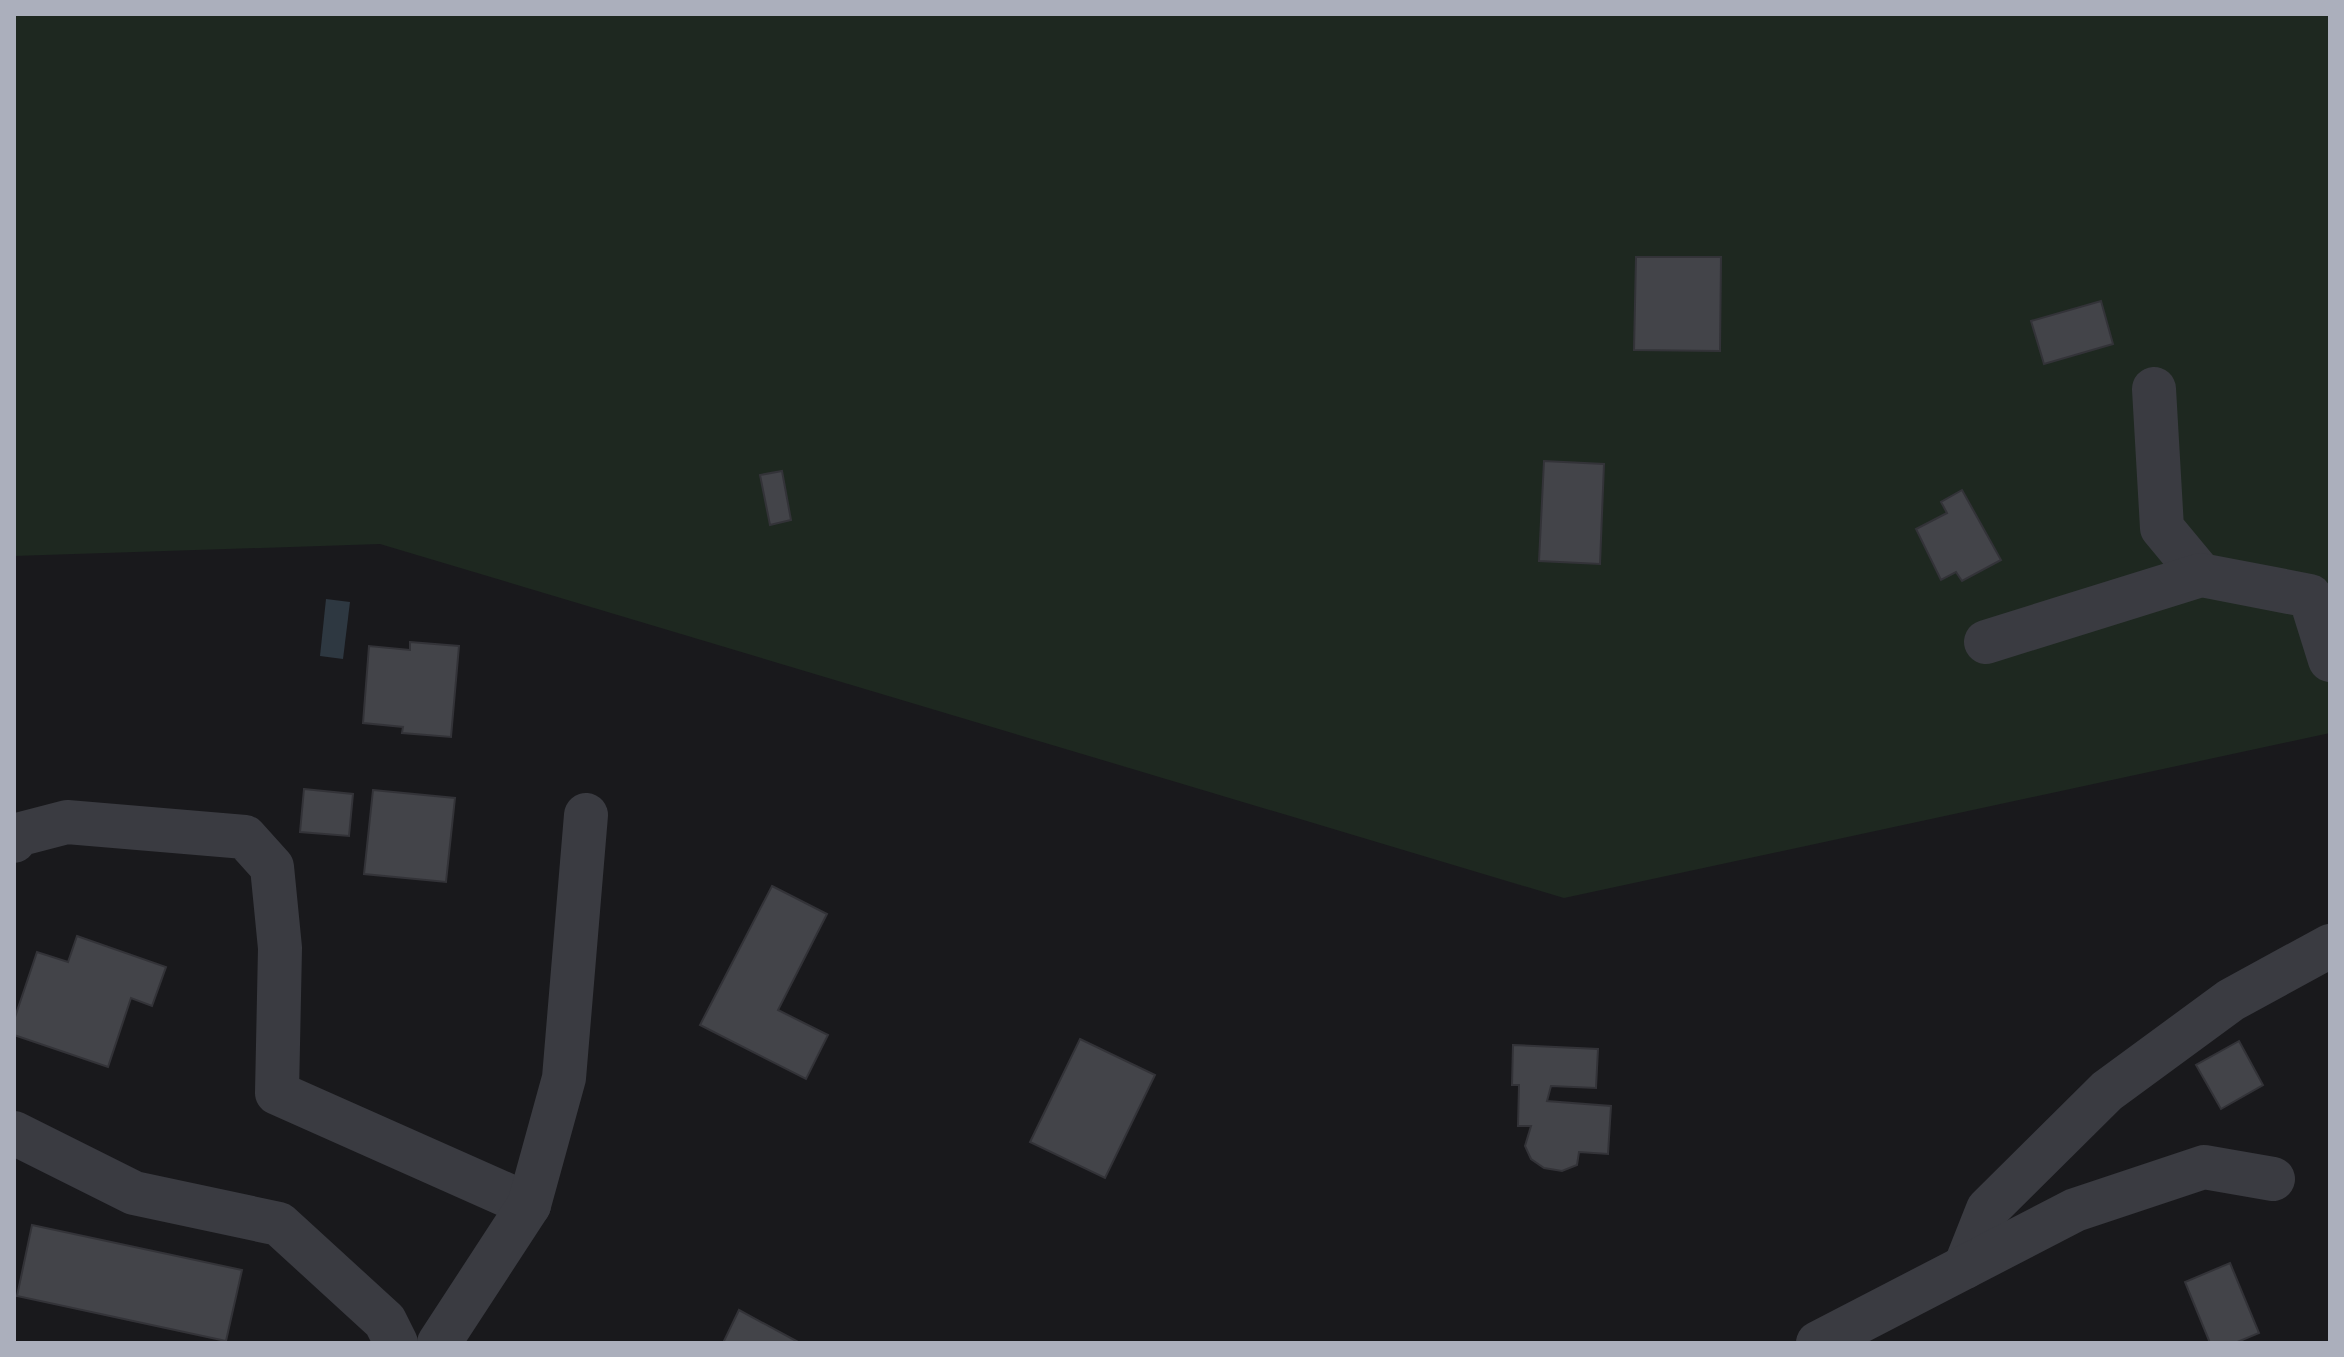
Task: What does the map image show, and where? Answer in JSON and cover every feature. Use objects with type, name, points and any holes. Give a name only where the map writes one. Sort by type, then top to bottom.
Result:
[{"type":"street","points":[[2154,389],[2162,528],[2201,575]]},
{"type":"street","points":[[1986,642],[2201,575],[2310,596],[2330,660]]},
{"type":"street","points":[[439,1343],[529,1205],[564,1078],[586,815]]},
{"type":"street","points":[[14,841],[17,835],[67,822],[245,837],[272,867],[280,948],[277,1093],[529,1205]]},
{"type":"street","points":[[1965,1267],[1988,1209],[2107,1091],[2231,1000],[2330,946]]},
{"type":"street","points":[[14,1133],[134,1193],[279,1224],[385,1321],[396,1343]]},
{"type":"street","points":[[1818,1343],[2075,1210],[2204,1167],[2273,1179]]},
{"type":"shaded area","points":[[14,14],[2330,14],[2330,733],[1564,898],[380,544],[14,556]]},
{"type":"shaded area","points":[[326,599],[350,602],[343,659],[320,656]]},
{"type":"building","points":[[1636,257],[1721,257],[1720,351],[1634,350]]},
{"type":"building","points":[[2101,301],[2113,344],[2044,364],[2031,321]]},
{"type":"building","points":[[1544,461],[1604,464],[1600,564],[1539,561]]},
{"type":"building","points":[[782,471],[791,520],[770,525],[760,475]]},
{"type":"building","points":[[1962,490],[2001,560],[1962,581],[1956,572],[1941,580],[1916,529],[1947,513],[1941,502]]},
{"type":"building","points":[[410,642],[459,646],[451,737],[402,733],[403,727],[363,723],[369,646],[410,650]]},
{"type":"building","points":[[304,789],[353,794],[349,836],[300,832]]},
{"type":"building","points":[[373,790],[455,798],[446,882],[364,874]]},
{"type":"building","points":[[772,886],[827,914],[778,1010],[828,1035],[806,1079],[700,1025]]},
{"type":"building","points":[[77,936],[166,967],[152,1006],[131,998],[108,1067],[14,1035],[14,1020],[37,952],[68,962]]},
{"type":"building","points":[[1080,1039],[1155,1075],[1105,1178],[1030,1142]]},
{"type":"building","points":[[2239,1041],[2263,1085],[2221,1109],[2196,1065]]},
{"type":"building","points":[[1513,1045],[1598,1049],[1596,1088],[1551,1086],[1547,1101],[1611,1106],[1608,1154],[1579,1152],[1577,1165],[1562,1171],[1544,1168],[1531,1159],[1525,1146],[1531,1126],[1518,1126],[1519,1085],[1512,1085]]},
{"type":"building","points":[[32,1225],[242,1270],[226,1341],[17,1296]]},
{"type":"building","points":[[2230,1263],[2259,1333],[2235,1343],[2210,1343],[2185,1282]]},
{"type":"building","points":[[739,1310],[800,1343],[723,1343]]}]
